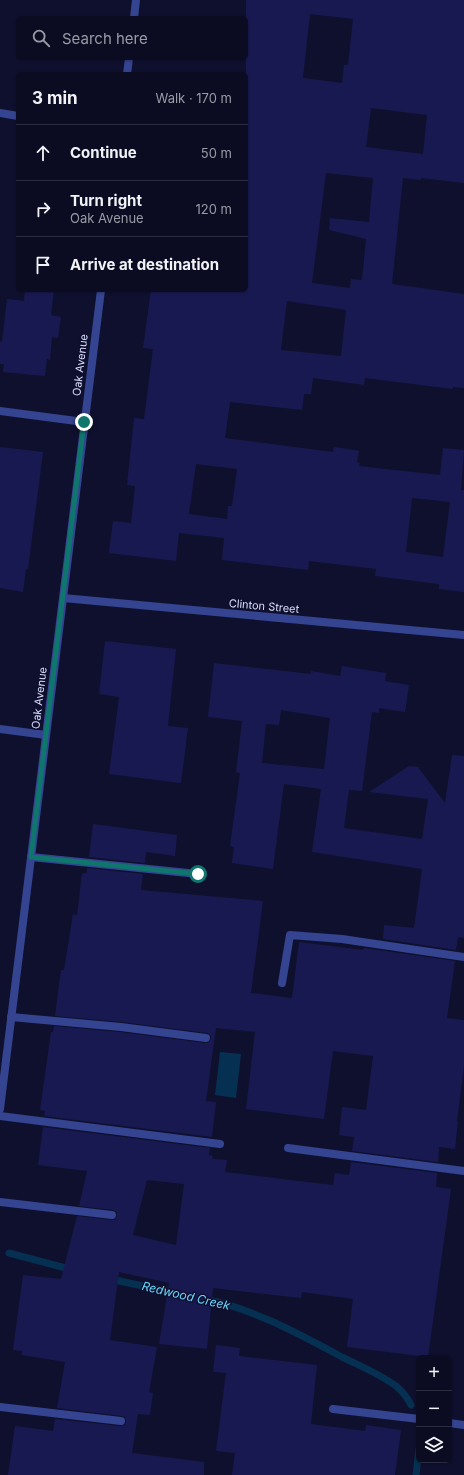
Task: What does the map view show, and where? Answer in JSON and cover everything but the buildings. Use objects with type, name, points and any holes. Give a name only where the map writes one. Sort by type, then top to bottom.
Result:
[{"type":"street","points":[[134,16],[136,0]]},
{"type":"street","points":[[127,72],[129,60]]},
{"type":"street","points":[[0,114],[16,116]]},
{"type":"street","name":"Oak Avenue","points":[[0,1109],[4,1046],[11,1017],[101,292]]},
{"type":"street","points":[[0,411],[84,422]]},
{"type":"street","name":"Clinton Street","points":[[62,598],[464,636]]},
{"type":"street","points":[[0,729],[46,735]]},
{"type":"street","points":[[31,857],[198,874]]},
{"type":"street","points":[[282,983],[290,935],[342,939],[464,957]]},
{"type":"street","points":[[11,1017],[121,1026],[206,1038]]},
{"type":"street","points":[[0,1116],[220,1144]]},
{"type":"street","points":[[288,1148],[464,1171]]},
{"type":"street","points":[[0,1202],[112,1215]]},
{"type":"street","points":[[0,1406],[121,1421]]},
{"type":"street","points":[[333,1409],[416,1419]]},
{"type":"street","points":[[452,1423],[464,1425]]},
{"type":"water","points":[[220,1052],[241,1054],[236,1098],[215,1095]]},
{"type":"waterway","name":"Redwood Creek","points":[[9,1253],[73,1270]]},
{"type":"waterway","name":"Redwood Creek","points":[[110,1279],[176,1293]]},
{"type":"waterway","name":"Redwood Creek","points":[[204,1299],[222,1303],[257,1315],[370,1370],[396,1386],[408,1399],[411,1405]]},
{"type":"waterway","name":"Redwood Creek","points":[[416,1475],[417,1463]]},
{"type":"route","points":[[84,422],[31,857],[198,874]]}]
